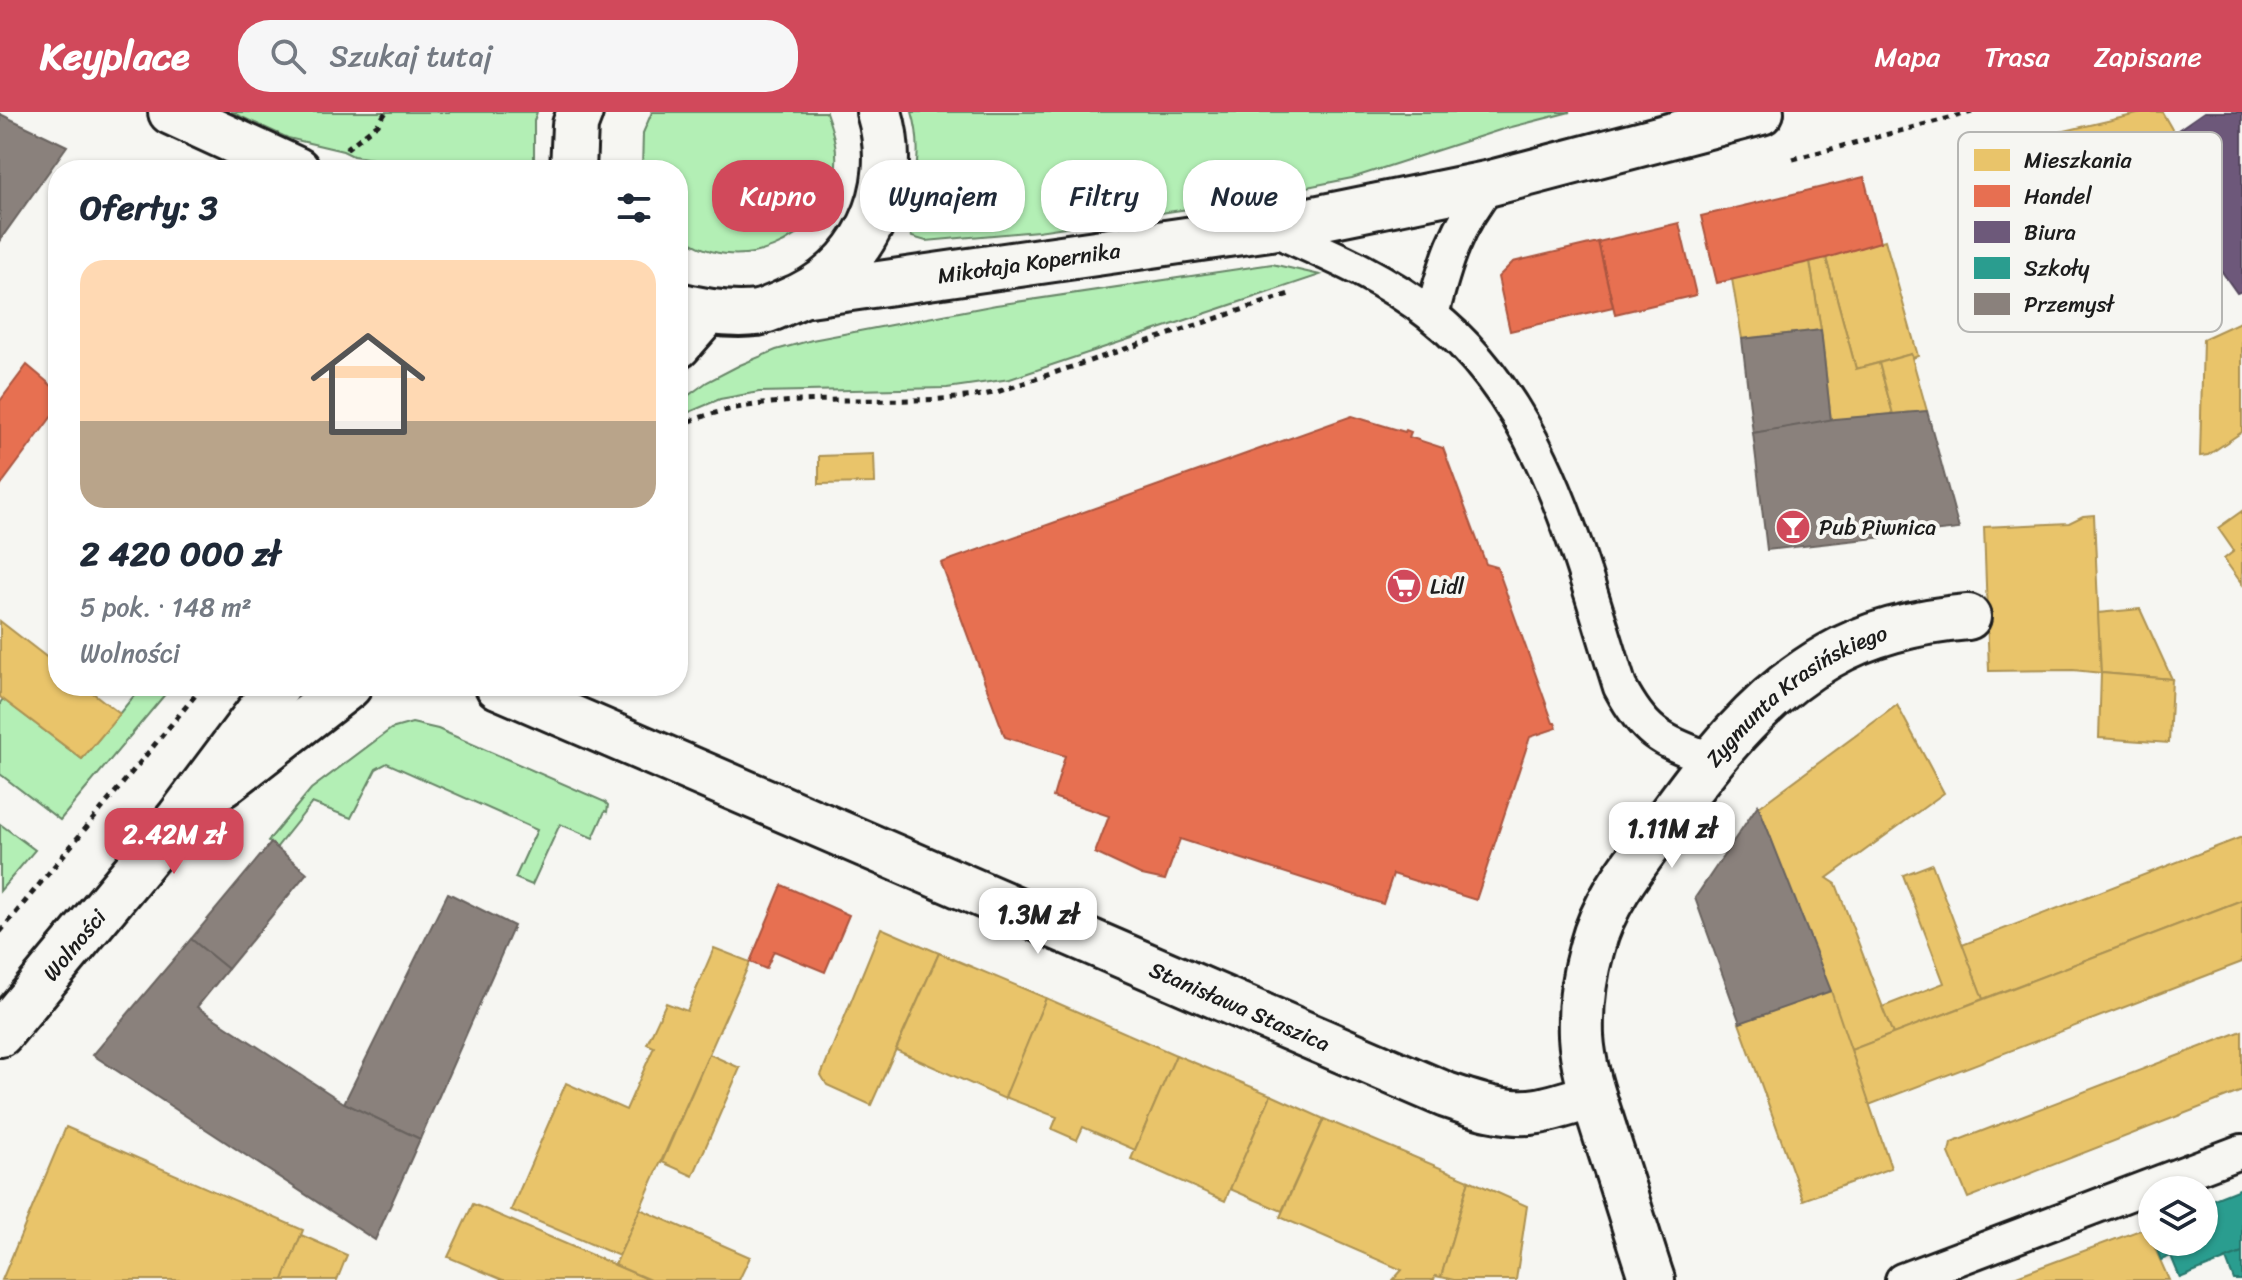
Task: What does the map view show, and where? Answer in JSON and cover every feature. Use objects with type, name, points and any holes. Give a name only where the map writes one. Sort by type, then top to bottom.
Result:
[{"type":"street","points":[[171,112],[275,160]]},
{"type":"street","points":[[573,160],[575,125],[580,112]]},
{"type":"street","points":[[692,309],[759,312],[809,294],[845,265],[871,226],[885,182],[886,136],[879,112]]},
{"type":"street","name":"Mikołaja Kopernika","points":[[1306,221],[1491,183],[1761,112]]},
{"type":"street","name":"Mikołaja Kopernika","points":[[809,294],[1242,232]]},
{"type":"street","name":"Zygmunta Krasińskiego","points":[[1652,1280],[1593,1096],[1581,1038],[1583,989],[1592,945],[1608,907],[1632,867],[1712,760],[1757,708],[1827,656],[1860,640],[1895,628],[1968,617]]},
{"type":"street","name":"Wolności","points":[[0,1034],[179,818],[270,696]]},
{"type":"street","name":"Wolności","points":[[179,818],[336,696]]},
{"type":"street","name":"Stanisława Staszica","points":[[521,696],[1446,1095],[1508,1111],[1537,1111],[1593,1096]]},
{"type":"lane","points":[[1432,315],[1451,249],[1469,210],[1491,183]]},
{"type":"lane","points":[[1279,232],[1365,271],[1432,315],[1488,373],[1540,454],[1558,495],[1620,687],[1629,705],[1643,725],[1659,737],[1712,760]]},
{"type":"lane","points":[[1902,1280],[2242,1151]]},
{"type":"path","points":[[343,151],[378,124],[386,112]]},
{"type":"path","points":[[688,422],[708,413],[805,400],[965,399],[994,393],[1303,290]]},
{"type":"path","points":[[0,932],[195,696]]},
{"type":"green space","points":[[231,112],[537,112],[534,121],[534,160],[380,160],[353,156],[288,138]]},
{"type":"green space","points":[[652,112],[826,112],[836,157],[836,160],[712,160],[712,232],[798,232],[773,247],[749,254],[724,254],[700,247],[688,239],[688,160],[642,160],[643,133]]},
{"type":"green space","points":[[912,112],[1570,112],[1500,130],[1352,178],[1306,187],[1306,160],[1183,160],[1183,210],[1167,212],[1167,160],[1041,160],[1041,231],[926,241],[912,237],[910,232],[1025,232],[1025,160],[917,160],[916,127]]},
{"type":"green space","points":[[1272,264],[1320,275],[1010,379],[947,388],[759,392],[720,399],[688,413],[688,396],[707,382],[776,350],[812,340],[996,305]]},
{"type":"green space","points":[[134,696],[164,696],[60,820],[0,774],[0,703],[3,699],[82,759]]},
{"type":"green space","points":[[412,723],[438,729],[605,802],[607,812],[593,838],[560,824],[532,885],[515,878],[537,830],[387,763],[376,769],[351,818],[312,803],[276,848],[268,841],[311,789],[391,729]]},
{"type":"green space","points":[[0,824],[35,850],[0,891]]},
{"type":"building: Mieszkania","points":[[2146,112],[2162,112],[2173,131],[2172,132],[2060,132]]},
{"type":"building: Mieszkania","points":[[1885,240],[1918,356],[1913,358],[1911,354],[1856,369],[1826,258]]},
{"type":"building: Mieszkania","points":[[1826,258],[1856,369],[1879,363],[1893,414],[1831,421],[1810,262]]},
{"type":"building: Mieszkania","points":[[1810,262],[1821,330],[1742,339],[1732,279]]},
{"type":"building: Mieszkania","points":[[2242,321],[2242,432],[2208,455],[2200,456],[2203,339]]},
{"type":"building: Mieszkania","points":[[1911,354],[1927,411],[1893,414],[1879,363]]},
{"type":"building: Mieszkania","points":[[874,454],[875,483],[819,484],[819,456]]},
{"type":"building: Mieszkania","points":[[2242,511],[2242,584],[2224,559],[2234,551],[2218,528]]},
{"type":"building: Mieszkania","points":[[2094,515],[2101,673],[2073,670],[1989,671],[1984,527],[2069,523],[2083,516]]},
{"type":"building: Mieszkania","points":[[2140,609],[2172,679],[2101,673],[2098,613]]},
{"type":"building: Mieszkania","points":[[0,621],[48,658],[48,696],[97,696],[120,714],[82,759],[0,697]]},
{"type":"building: Mieszkania","points":[[2101,673],[2172,679],[2169,743],[2099,738]]},
{"type":"building: Mieszkania","points":[[1897,705],[1944,793],[1827,878],[1836,884],[1893,1034],[1851,1050],[1759,807]]},
{"type":"building: Mieszkania","points":[[2242,837],[2242,900],[1983,999],[1962,945]]},
{"type":"building: Mieszkania","points":[[1932,864],[1983,999],[1893,1034],[1882,1007],[1944,983],[1903,875]]},
{"type":"building: Mieszkania","points":[[2242,900],[2242,962],[1869,1105],[1851,1050]]},
{"type":"building: Mieszkania","points":[[881,928],[939,953],[871,1105],[827,1085],[821,1075]]},
{"type":"building: Mieszkania","points":[[714,948],[750,962],[619,1256],[511,1210],[566,1083],[626,1110],[654,1047],[647,1044],[666,1003],[687,1011]]},
{"type":"building: Mieszkania","points":[[939,953],[1046,998],[1005,1099],[896,1050]]},
{"type":"building: Mieszkania","points":[[1831,991],[1891,1168],[1803,1200],[1739,1023]]},
{"type":"building: Mieszkania","points":[[1046,998],[1176,1055],[1135,1150],[1083,1127],[1077,1140],[1052,1129],[1057,1117],[1005,1097]]},
{"type":"building: Mieszkania","points":[[2242,1031],[2242,1091],[1968,1198],[1949,1153],[1951,1143]]},
{"type":"building: Mieszkania","points":[[709,1054],[740,1068],[693,1176],[662,1162]]},
{"type":"building: Mieszkania","points":[[1176,1055],[1271,1095],[1225,1201],[1131,1159]]},
{"type":"building: Mieszkania","points":[[1271,1095],[1324,1119],[1282,1211],[1230,1189]]},
{"type":"building: Mieszkania","points":[[1324,1119],[1469,1180],[1441,1277],[1435,1276],[1434,1280],[1393,1280],[1402,1270],[1280,1217]]},
{"type":"building: Mieszkania","points":[[66,1127],[303,1230],[283,1280],[2,1280]]},
{"type":"building: Mieszkania","points":[[1469,1180],[1527,1206],[1516,1280],[1454,1280],[1441,1277]]},
{"type":"building: Mieszkania","points":[[473,1204],[650,1280],[503,1280],[448,1257]]},
{"type":"building: Mieszkania","points":[[640,1209],[750,1257],[739,1280],[650,1280],[615,1265]]},
{"type":"building: Mieszkania","points":[[2138,1231],[2138,1256],[2158,1256],[2169,1280],[2006,1280]]},
{"type":"building: Mieszkania","points":[[301,1235],[347,1255],[337,1280],[283,1280]]},
{"type":"building: Handel","points":[[1864,177],[1880,242],[1717,283],[1701,216]]},
{"type":"building: Handel","points":[[1679,223],[1696,295],[1615,314],[1598,242]]},
{"type":"building: Handel","points":[[1598,242],[1613,307],[1510,331],[1498,277],[1513,262]]},
{"type":"building: Handel","points":[[27,365],[48,383],[48,421],[0,486],[0,401]]},
{"type":"building: Handel","points":[[1352,416],[1406,430],[1411,432],[1409,437],[1443,448],[1486,564],[1497,567],[1557,728],[1530,737],[1476,900],[1393,874],[1383,904],[1180,839],[1165,880],[1142,875],[1095,853],[1109,816],[1053,797],[1065,756],[1005,737],[941,563]]},
{"type":"building: Handel","points":[[782,885],[849,915],[825,972],[774,951],[766,969],[750,962]]},
{"type":"building: Biura","points":[[2204,112],[2242,112],[2242,291],[2237,293],[2222,272],[2222,132],[2175,132]]},
{"type":"building: Szkoły","points":[[2242,1188],[2242,1253],[2180,1278],[2171,1256],[2218,1256],[2218,1197]]},
{"type":"building: Szkoły","points":[[2242,1253],[2242,1280],[2234,1280],[2226,1259]]},
{"type":"building: Przemysł","points":[[0,114],[67,146],[57,160],[48,160],[48,173],[0,240]]},
{"type":"building: Przemysł","points":[[1821,330],[1831,421],[1753,433],[1742,339]]},
{"type":"building: Przemysł","points":[[1927,411],[1959,529],[1767,550],[1753,433],[1834,419]]},
{"type":"building: Przemysł","points":[[1758,805],[1831,991],[1740,1023],[1695,898]]},
{"type":"building: Przemysł","points":[[271,843],[307,873],[228,969],[191,939]]},
{"type":"building: Przemysł","points":[[448,893],[514,926],[420,1139],[344,1103]]},
{"type":"building: Przemysł","points":[[191,939],[228,969],[197,1007],[344,1103],[420,1139],[375,1240],[93,1055]]},
{"type":"place","name":"Pub Piwnica","points":[[1793,527]]},
{"type":"place","name":"Lidl","points":[[1404,586]]}]
